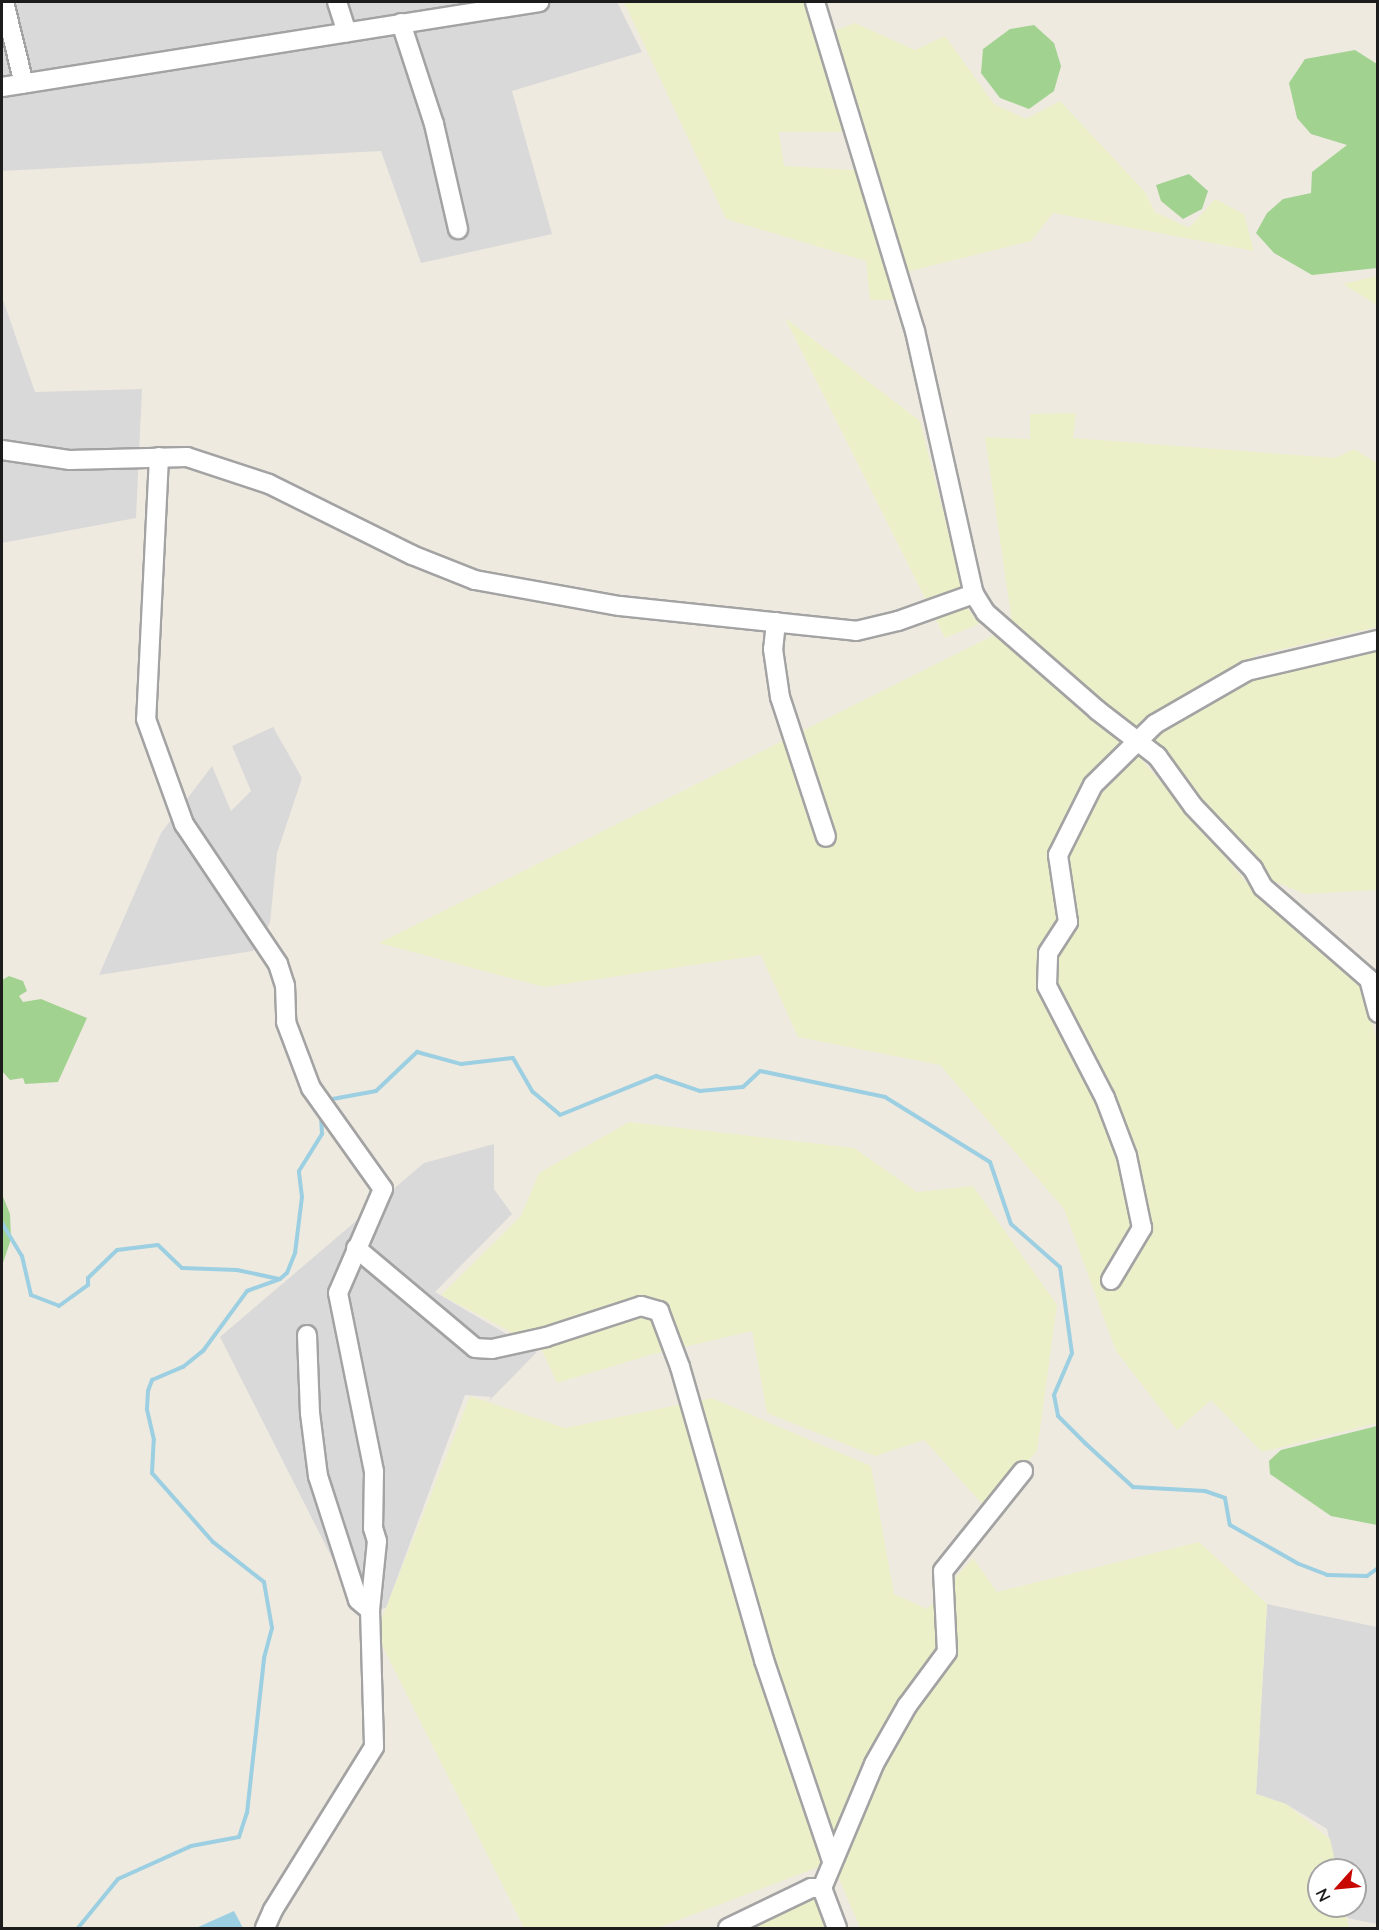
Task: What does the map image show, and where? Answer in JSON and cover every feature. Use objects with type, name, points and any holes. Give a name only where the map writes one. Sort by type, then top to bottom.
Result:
[{"type":"street","points":[[4,2],[24,84]]},
{"type":"street","points":[[336,2],[347,32]]},
{"type":"street","points":[[2,87],[531,2]]},
{"type":"street","points":[[815,2],[915,331],[974,594],[986,613],[1097,710],[1157,756],[1193,806],[1253,869],[1263,887],[1369,979],[1377,1013]]},
{"type":"street","points":[[401,23],[434,124],[458,229]]},
{"type":"street","points":[[2,450],[70,459],[187,457],[269,484],[412,555],[475,579],[620,606],[856,631],[898,621],[974,594]]},
{"type":"street","points":[[159,457],[146,719],[184,824],[278,964],[285,984],[286,1022],[295,1053],[310,1088],[383,1189],[338,1293],[374,1472],[373,1528],[377,1541],[370,1610],[370,1682],[375,1722],[372,1755],[273,1910],[265,1929]]},
{"type":"street","points":[[776,622],[773,649],[780,697],[826,837]]},
{"type":"street","points":[[1111,1280],[1142,1228],[1137,1195],[1105,1098],[1047,986],[1048,953],[1068,922],[1058,855],[1093,786],[1137,739],[1190,701],[1247,671],[1377,640]]},
{"type":"street","points":[[356,1248],[475,1348],[492,1349],[546,1337],[641,1306],[659,1311],[680,1367],[764,1660],[832,1862]]},
{"type":"street","points":[[307,1335],[310,1413],[318,1476],[358,1600],[370,1610]]},
{"type":"street","points":[[837,1929],[822,1888],[832,1862],[874,1764],[907,1706],[947,1652],[943,1571],[1023,1471]]},
{"type":"street","points":[[740,1926],[811,1888],[822,1888]]},
{"type":"shaded area","points":[[2,2],[617,2],[642,52],[512,91],[552,234],[421,263],[381,151],[2,171]]},
{"type":"shaded area","points":[[2,297],[35,392],[142,389],[136,518],[2,543]]},
{"type":"shaded area","points":[[273,727],[302,778],[277,853],[270,923],[253,951],[99,975],[161,833],[212,766],[231,811],[251,791],[232,746]]},
{"type":"shaded area","points":[[494,1144],[494,1189],[512,1214],[435,1292],[537,1352],[488,1402],[491,1397],[465,1395],[386,1608],[360,1613],[220,1337],[424,1163]]},
{"type":"shaded area","points":[[1267,1604],[1377,1627],[1377,1924],[1347,1918],[1367,1918],[1367,1858],[1333,1858],[1327,1829],[1286,1804],[1256,1794]]},
{"type":"green space","points":[[624,2],[804,2],[850,116],[826,34],[855,23],[915,50],[945,36],[994,104],[1026,119],[1060,101],[1145,192],[1155,212],[1189,228],[1215,199],[1244,214],[1254,251],[1053,213],[1031,241],[898,274],[855,132],[779,132],[784,166],[855,170],[894,300],[870,300],[866,261],[726,219]]},
{"type":"green space","points":[[1034,25],[1054,43],[1061,66],[1054,91],[1029,109],[1000,98],[981,73],[983,49],[1010,29]]},
{"type":"green space","points":[[1355,50],[1377,64],[1377,268],[1312,275],[1274,253],[1256,233],[1267,213],[1283,199],[1311,193],[1312,172],[1347,145],[1311,134],[1297,118],[1289,83],[1305,59]]},
{"type":"green space","points":[[1189,174],[1208,191],[1202,209],[1183,219],[1161,201],[1156,185]]},
{"type":"green space","points":[[1377,276],[1377,305],[1343,284]]},
{"type":"green space","points":[[785,318],[920,421],[968,609],[979,624],[945,638]]},
{"type":"green space","points":[[1076,413],[1073,438],[1335,458],[1354,449],[1377,463],[1377,627],[1257,655],[1132,736],[1012,622],[985,437],[1030,439],[1030,414]]},
{"type":"green space","points":[[994,635],[1136,753],[1257,895],[1361,988],[1378,1043],[1377,1423],[1262,1452],[1211,1400],[1177,1430],[1116,1351],[1064,1209],[940,1065],[798,1037],[761,955],[544,987],[379,943]]},
{"type":"green space","points":[[1377,649],[1377,890],[1305,894],[1271,880],[1255,857],[1202,803],[1150,739],[1205,703],[1263,676]]},
{"type":"green space","points":[[9,976],[23,981],[27,991],[19,996],[23,1002],[41,999],[87,1018],[58,1082],[25,1084],[23,1078],[10,1080],[2,1071],[2,980]]},
{"type":"green space","points":[[629,1122],[854,1148],[917,1192],[973,1186],[1057,1305],[1037,1451],[987,1509],[924,1440],[875,1456],[767,1413],[752,1331],[650,1355],[557,1383],[541,1348],[441,1295],[521,1216],[539,1173]]},
{"type":"green space","points":[[2,1194],[10,1214],[11,1239],[2,1266]]},
{"type":"green space","points":[[470,1396],[565,1428],[712,1398],[871,1466],[894,1594],[927,1609],[973,1558],[997,1592],[1199,1542],[1267,1604],[1256,1794],[1286,1804],[1330,1839],[1334,1858],[1307,1858],[1307,1918],[1347,1918],[1349,1928],[860,1928],[832,1862],[657,1928],[524,1928],[376,1633]]},
{"type":"green space","points":[[1377,1426],[1377,1525],[1331,1516],[1270,1474],[1269,1461],[1281,1450]]},
{"type":"green space","points":[[811,1888],[827,1928],[741,1928]]},
{"type":"water","points":[[234,1911],[243,1928],[196,1928]]},
{"type":"waterway","points":[[327,1100],[376,1091],[417,1052],[461,1064],[513,1058],[533,1092],[560,1115],[656,1076],[700,1091],[743,1087],[760,1071],[885,1097],[990,1162],[1011,1224],[1060,1267],[1072,1353],[1054,1395],[1058,1416],[1086,1444],[1133,1487],[1205,1491],[1225,1498],[1230,1525],[1299,1564],[1327,1575],[1367,1576],[1378,1568]]},
{"type":"waterway","points":[[78,1928],[118,1879],[191,1846],[239,1837],[247,1813],[264,1658],[272,1628],[264,1582],[213,1542],[152,1473],[154,1440],[147,1409],[148,1391],[152,1380],[183,1367],[203,1351],[247,1291],[280,1279],[287,1273],[295,1253],[302,1197],[299,1171],[322,1134],[321,1114]]},
{"type":"waterway","points":[[2,1223],[22,1256],[31,1295],[59,1306],[88,1285],[88,1278],[117,1250],[158,1245],[182,1268],[237,1270],[279,1279]]}]
